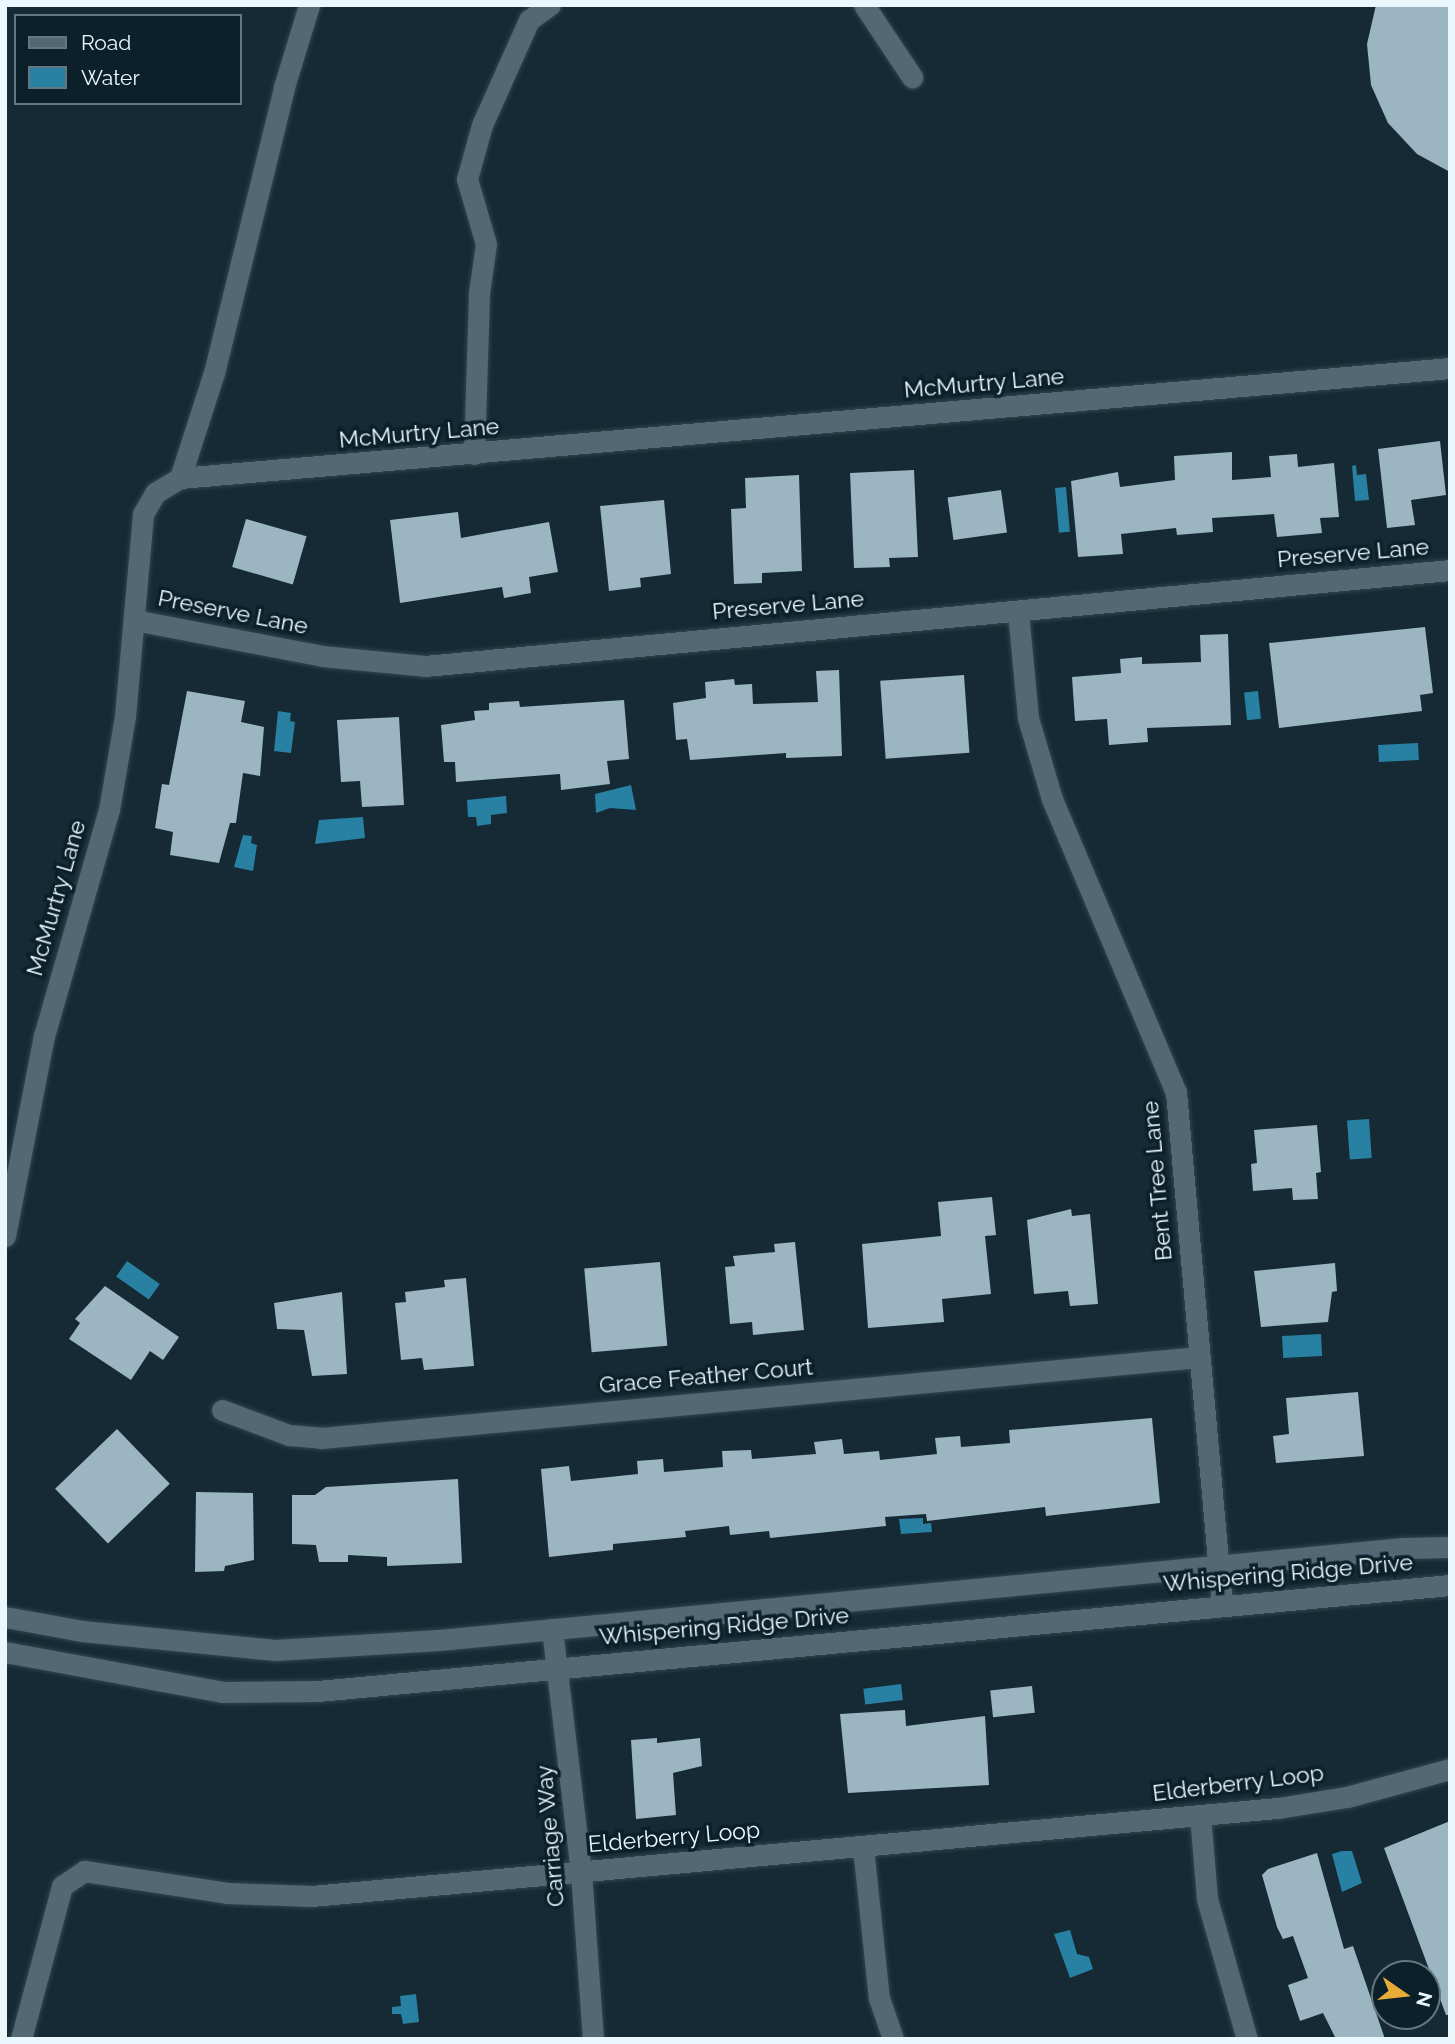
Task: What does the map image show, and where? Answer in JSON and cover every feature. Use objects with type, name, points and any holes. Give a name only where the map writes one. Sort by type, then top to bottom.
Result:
[{"type":"street","points":[[180,478],[214,373],[284,88],[309,5]]},
{"type":"street","points":[[474,454],[479,293],[486,244],[467,179],[482,125],[530,20],[550,5]]},
{"type":"street","points":[[863,5],[912,77]]},
{"type":"street","name":"McMurtry Lane","points":[[5,1236],[44,1036],[109,810],[125,716],[143,514],[155,494],[180,478],[1450,368]]},
{"type":"street","name":"Preserve Lane","points":[[134,620],[322,656],[425,666],[1450,570]]},
{"type":"street","name":"Bent Tree Lane","points":[[1018,612],[1028,718],[1052,799],[1176,1092],[1222,1605]]},
{"type":"street","name":"Grace Feather Court","points":[[222,1410],[289,1435],[321,1438],[1199,1357]]},
{"type":"street","name":"Whispering Ridge Drive","points":[[5,1618],[82,1631],[275,1650],[551,1629],[1450,1547]]},
{"type":"street","name":"Whispering Ridge Drive","points":[[5,1652],[222,1692],[318,1691],[1222,1605],[1450,1586]]},
{"type":"street","name":"Carriage Way","points":[[551,1629],[581,1872],[593,2039]]},
{"type":"street","name":"Elderberry Loop","points":[[21,2039],[62,1886],[84,1871],[227,1893],[312,1896],[1200,1815],[1347,1797],[1450,1769]]},
{"type":"street","points":[[1200,1815],[1207,1899],[1247,2039]]},
{"type":"street","points":[[863,1847],[872,1953],[879,1998],[893,2039]]},
{"type":"water","points":[[1356,465],[1357,475],[1366,474],[1369,500],[1355,501],[1352,466]]},
{"type":"water","points":[[1066,487],[1070,532],[1059,533],[1055,488]]},
{"type":"water","points":[[1258,691],[1261,719],[1247,720],[1244,692]]},
{"type":"water","points":[[278,711],[291,713],[290,721],[295,722],[291,753],[274,751]]},
{"type":"water","points":[[1418,743],[1419,760],[1379,762],[1378,745]]},
{"type":"water","points":[[631,785],[636,810],[610,808],[596,813],[595,794]]},
{"type":"water","points":[[506,796],[507,813],[491,815],[491,824],[477,826],[476,817],[468,817],[467,800]]},
{"type":"water","points":[[363,817],[365,838],[315,844],[319,820]]},
{"type":"water","points":[[243,835],[252,836],[251,843],[257,845],[253,871],[234,867]]},
{"type":"water","points":[[1369,1119],[1372,1158],[1350,1159],[1347,1121]]},
{"type":"water","points":[[127,1261],[160,1284],[149,1300],[116,1277]]},
{"type":"water","points":[[1321,1334],[1322,1356],[1283,1358],[1282,1336]]},
{"type":"water","points":[[923,1518],[923,1524],[931,1523],[932,1532],[901,1534],[899,1519]]},
{"type":"water","points":[[901,1684],[903,1700],[865,1705],[863,1689]]},
{"type":"water","points":[[1352,1851],[1362,1883],[1342,1892],[1332,1854]]},
{"type":"water","points":[[1070,1930],[1077,1954],[1089,1957],[1093,1969],[1070,1978],[1054,1934]]},
{"type":"water","points":[[416,1994],[419,2022],[403,2024],[401,2014],[392,2014],[392,2007],[401,2006],[400,1996]]},
{"type":"building","points":[[1376,5],[1450,5],[1450,172],[1417,154],[1388,123],[1371,85],[1367,44]]},
{"type":"building","points":[[1440,441],[1446,495],[1411,500],[1415,525],[1387,528],[1378,449]]},
{"type":"building","points":[[1232,452],[1232,480],[1271,477],[1269,456],[1297,454],[1298,467],[1334,463],[1339,517],[1320,518],[1322,533],[1277,537],[1274,514],[1212,518],[1213,532],[1177,535],[1176,528],[1121,534],[1123,554],[1078,557],[1071,481],[1118,472],[1120,487],[1175,480],[1174,456]]},
{"type":"building","points":[[914,470],[918,557],[889,558],[890,567],[854,568],[850,473]]},
{"type":"building","points":[[799,475],[802,571],[762,573],[762,583],[734,584],[731,509],[746,508],[745,478]]},
{"type":"building","points":[[1001,490],[1007,533],[954,540],[948,498]]},
{"type":"building","points":[[664,500],[671,574],[640,578],[641,587],[609,591],[600,506]]},
{"type":"building","points":[[458,512],[461,538],[549,522],[558,572],[529,577],[531,593],[504,598],[502,587],[400,603],[390,520]]},
{"type":"building","points":[[246,519],[307,536],[293,584],[232,567]]},
{"type":"building","points":[[1425,627],[1433,693],[1420,695],[1422,711],[1279,728],[1269,643]]},
{"type":"building","points":[[1228,634],[1231,725],[1147,728],[1148,742],[1109,745],[1107,719],[1075,721],[1072,677],[1121,673],[1120,659],[1142,657],[1142,664],[1201,662],[1200,635]]},
{"type":"building","points":[[839,670],[842,756],[786,758],[786,753],[690,760],[687,739],[676,740],[673,703],[706,698],[705,682],[734,679],[735,685],[752,684],[753,704],[818,702],[816,671]]},
{"type":"building","points":[[964,675],[969,753],[886,759],[880,681]]},
{"type":"building","points":[[187,691],[245,701],[241,722],[264,727],[260,776],[243,773],[236,823],[230,823],[219,863],[170,855],[173,832],[155,828],[162,784],[169,785]]},
{"type":"building","points":[[624,700],[629,759],[607,761],[610,784],[561,790],[560,774],[456,782],[455,762],[444,762],[441,725],[475,720],[474,711],[489,710],[489,703],[519,701],[520,707]]},
{"type":"building","points":[[399,717],[404,805],[362,807],[360,781],[341,782],[337,720]]},
{"type":"building","points":[[1317,1125],[1321,1172],[1316,1173],[1318,1199],[1293,1200],[1292,1188],[1253,1191],[1251,1164],[1257,1163],[1254,1130]]},
{"type":"building","points":[[992,1197],[996,1235],[985,1236],[991,1294],[942,1299],[944,1322],[868,1328],[862,1244],[941,1236],[938,1202]]},
{"type":"building","points":[[1071,1209],[1072,1216],[1090,1214],[1098,1304],[1070,1306],[1068,1291],[1034,1294],[1027,1220]]},
{"type":"building","points":[[795,1242],[804,1330],[753,1335],[752,1322],[730,1324],[725,1267],[735,1266],[733,1256],[775,1252],[774,1244]]},
{"type":"building","points":[[660,1262],[667,1346],[592,1352],[584,1269]]},
{"type":"building","points":[[1335,1263],[1337,1291],[1332,1292],[1328,1322],[1261,1327],[1254,1271]]},
{"type":"building","points":[[466,1278],[474,1366],[424,1370],[422,1358],[401,1360],[395,1303],[406,1302],[405,1292],[445,1287],[444,1280]]},
{"type":"building","points":[[105,1286],[179,1337],[163,1360],[150,1351],[131,1380],[69,1339],[80,1323],[75,1319]]},
{"type":"building","points":[[342,1292],[347,1374],[312,1376],[304,1330],[277,1329],[274,1303]]},
{"type":"building","points":[[1358,1392],[1364,1456],[1276,1463],[1273,1436],[1289,1434],[1286,1398]]},
{"type":"building","points":[[1152,1418],[1160,1503],[1046,1516],[1045,1507],[927,1521],[926,1514],[885,1517],[886,1526],[770,1538],[769,1531],[730,1535],[729,1526],[685,1531],[686,1537],[613,1544],[613,1550],[549,1557],[541,1469],[569,1466],[571,1481],[638,1474],[637,1461],[663,1459],[664,1472],[723,1467],[722,1451],[751,1450],[752,1459],[816,1454],[814,1442],[842,1439],[844,1454],[879,1451],[880,1460],[937,1454],[935,1438],[960,1436],[961,1447],[1010,1443],[1009,1430]]},
{"type":"building","points":[[117,1429],[170,1484],[108,1543],[55,1489]]},
{"type":"building","points":[[458,1479],[462,1563],[387,1566],[387,1557],[348,1555],[348,1562],[319,1562],[316,1545],[292,1544],[292,1495],[315,1495],[326,1487]]},
{"type":"building","points":[[196,1492],[253,1493],[254,1560],[225,1566],[224,1571],[195,1572]]},
{"type":"building","points":[[1032,1686],[1035,1713],[993,1717],[990,1690]]},
{"type":"building","points":[[905,1710],[906,1726],[985,1716],[989,1785],[848,1793],[840,1714]]},
{"type":"building","points":[[657,1738],[657,1743],[700,1738],[702,1766],[673,1773],[676,1815],[636,1819],[631,1740]]},
{"type":"building","points":[[1450,1821],[1450,2015],[1446,2015],[1441,2002],[1441,1960],[1426,1960],[1384,1848]]},
{"type":"building","points":[[1317,1853],[1344,1949],[1353,1946],[1371,1998],[1371,2030],[1382,2030],[1385,2039],[1336,2039],[1323,2013],[1300,2021],[1288,1985],[1308,1978],[1293,1936],[1283,1939],[1277,1927],[1262,1875],[1268,1869]]}]
